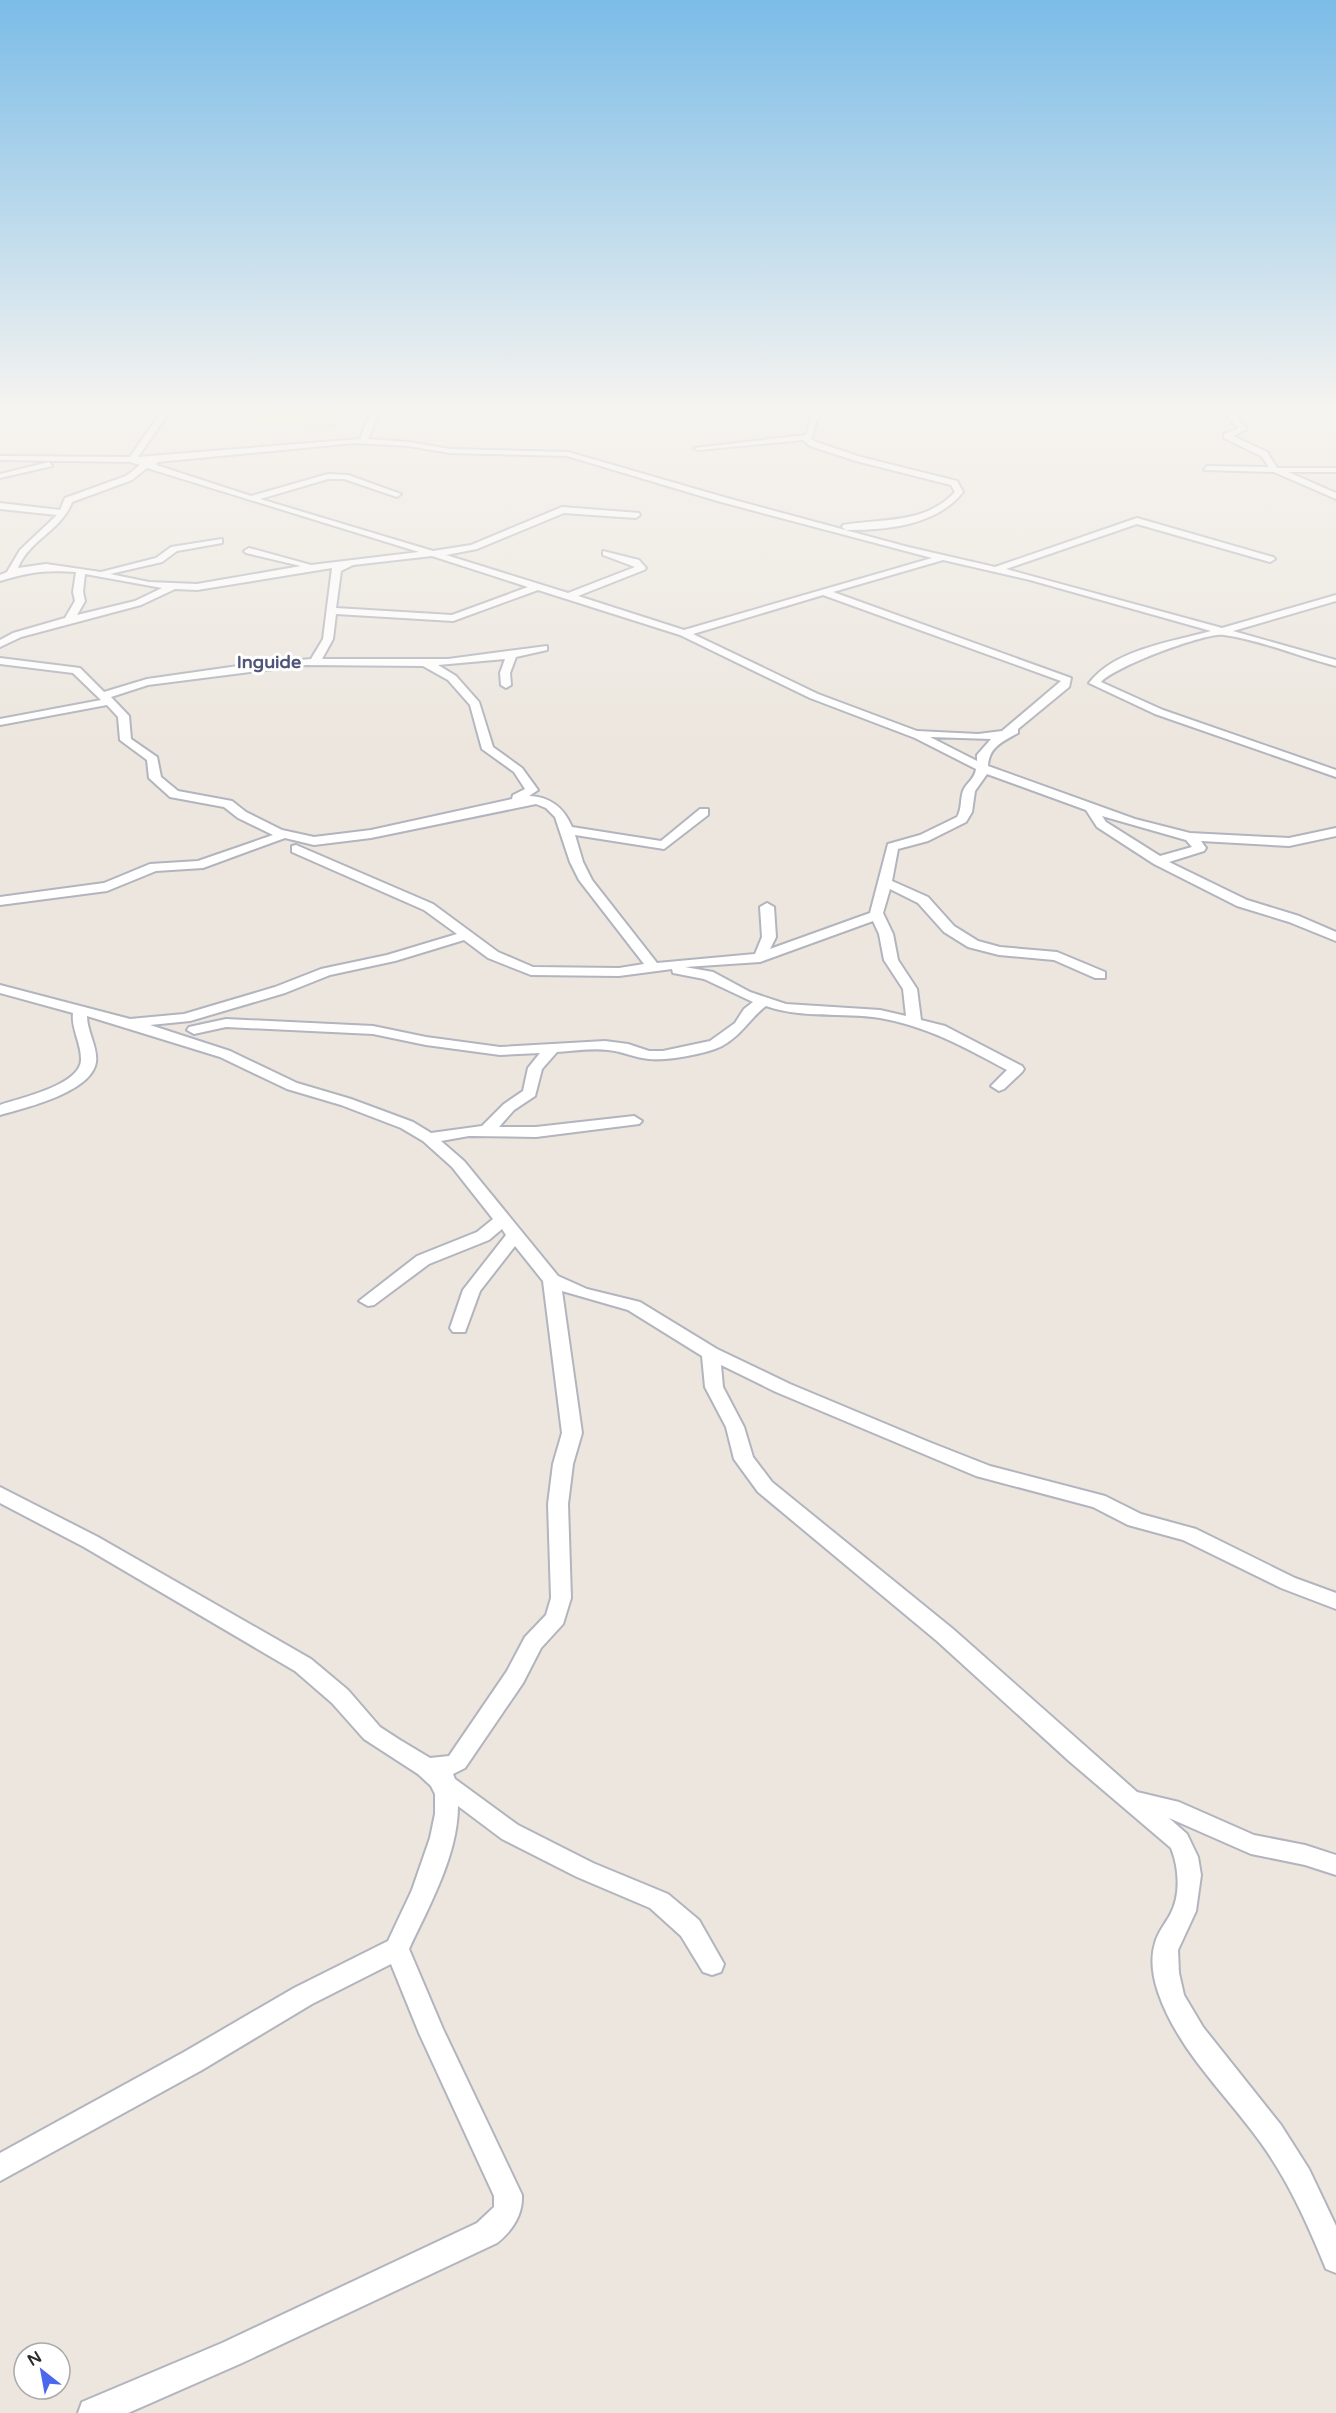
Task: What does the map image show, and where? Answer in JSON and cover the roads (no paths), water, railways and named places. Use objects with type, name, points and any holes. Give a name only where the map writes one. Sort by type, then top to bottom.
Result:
[{"type":"street","points":[[11,574],[11,560],[59,518]]},
{"type":"street","points":[[313,518],[684,633],[814,696],[906,731],[980,766],[1131,822],[1190,837],[1223,840],[1295,842],[1336,832]]},
{"type":"street","points":[[249,551],[314,567],[334,569],[359,562],[437,555],[474,546],[543,518]]},
{"type":"street","points":[[793,518],[997,569],[1336,663]]},
{"type":"street","points":[[833,529],[906,522],[917,518]]},
{"type":"street","points":[[997,569],[1137,521],[1270,559]]},
{"type":"street","points":[[857,535],[868,526]]},
{"type":"street","points":[[11,560],[81,575],[102,574],[159,560],[178,548],[219,541]]},
{"type":"street","points":[[567,597],[641,568],[636,562],[606,553]]},
{"type":"street","points":[[315,662],[328,639],[334,569],[338,555]]},
{"type":"street","points":[[684,633],[945,557]]},
{"type":"street","points":[[0,578],[46,567]]},
{"type":"street","points":[[0,644],[17,634],[138,603],[162,591],[226,583],[314,567]]},
{"type":"street","points":[[102,574],[149,585],[183,587]]},
{"type":"street","points":[[69,620],[80,601],[78,592],[81,575]]},
{"type":"street","points":[[332,611],[453,618],[537,587]]},
{"type":"street","points":[[823,592],[1067,681],[1006,733]]},
{"type":"street","points":[[1336,598],[1128,660],[1104,672],[1094,682],[1159,712],[1336,774]]},
{"type":"street","points":[[0,722],[106,698],[147,682],[245,668],[315,662],[425,663],[511,655],[543,648]]},
{"type":"street","points":[[506,685],[505,673],[511,655]]},
{"type":"street","points":[[0,661],[72,668],[123,716],[126,740],[153,759],[155,778],[168,790],[178,795],[228,804],[242,815],[282,835],[314,841],[363,836],[502,805],[533,799],[542,800],[561,816],[568,830],[578,866],[590,887],[657,967],[708,975],[730,989],[763,1002],[809,1011],[835,1009],[880,1014],[950,1033],[1017,1070],[999,1086]]},
{"type":"street","points":[[425,663],[452,678],[475,704],[488,749],[518,770],[532,790],[502,805]]},
{"type":"street","points":[[906,731],[978,737],[1014,731],[992,743],[983,755],[980,766],[981,776],[969,791],[964,816],[924,838],[892,846],[877,914],[886,934],[891,960],[910,989],[914,1023]]},
{"type":"street","points":[[1090,806],[1101,824],[1158,861],[1242,903],[1294,919],[1336,937]]},
{"type":"street","points":[[568,830],[664,845],[705,812]]},
{"type":"street","points":[[0,901],[107,887],[155,867],[199,865],[269,842],[282,835]]},
{"type":"street","points":[[1190,837],[1200,848]]},
{"type":"street","points":[[1158,861],[1223,840]]},
{"type":"street","points":[[296,849],[324,858],[361,879],[432,907],[494,955],[531,971],[595,973],[760,958],[877,914]]},
{"type":"street","points":[[885,882],[923,900],[950,929],[973,944],[999,951],[1057,956],[1100,975]]},
{"type":"street","points":[[760,958],[769,937],[767,907]]},
{"type":"street","points":[[128,1023],[178,1019],[203,1013],[295,985],[326,972],[399,956],[466,935]]},
{"type":"street","points":[[0,989],[128,1023],[212,1050],[260,1069],[303,1091],[392,1118],[429,1138],[458,1164],[552,1280],[581,1293],[634,1306],[711,1353],[783,1388],[953,1459],[1044,1489],[1098,1501],[1135,1520],[1189,1534],[1288,1583],[1336,1601]]},
{"type":"street","points":[[194,1030],[226,1023],[373,1030],[500,1052],[605,1045],[654,1055],[705,1048],[735,1030],[746,1020],[749,1012],[763,1002]]},
{"type":"street","points":[[0,1110],[73,1084],[86,1074],[89,1060],[78,1031],[80,1011]]},
{"type":"street","points":[[203,1013],[194,1025],[194,1030],[212,1050]]},
{"type":"street","points":[[486,1131],[530,1093],[535,1068],[553,1048]]},
{"type":"street","points":[[429,1138],[486,1131],[536,1132],[634,1121]]},
{"type":"street","points":[[368,1301],[423,1260],[508,1227]]},
{"type":"street","points":[[459,1328],[472,1290],[508,1227]]},
{"type":"street","points":[[434,1774],[457,1762],[509,1687],[534,1643],[556,1618],[559,1609],[561,1598],[558,1504],[563,1464],[572,1433],[552,1280]]},
{"type":"street","points":[[711,1353],[714,1387],[735,1427],[744,1459],[765,1487],[945,1635],[1077,1755],[1179,1841],[1186,1856],[1190,1884],[1184,1912],[1167,1943],[1165,1965],[1174,2001],[1211,2058],[1285,2154],[1336,2259]]},
{"type":"street","points":[[0,1494],[92,1542],[303,1665],[330,1687],[377,1737],[434,1774],[500,1827],[585,1870],[659,1901],[690,1928],[712,1964]]},
{"type":"street","points":[[0,2168],[193,2061],[303,1996],[397,1949],[430,1876],[442,1839],[446,1806],[434,1774]]},
{"type":"street","points":[[1133,1800],[1171,1809],[1251,1844],[1305,1855],[1336,1865]]},
{"type":"street","points":[[93,2413],[368,2289],[487,2233],[500,2223],[509,2204],[508,2195],[432,2032],[397,1949]]},
{"type":"district","name":"Inguide","points":[[269,662]]}]
